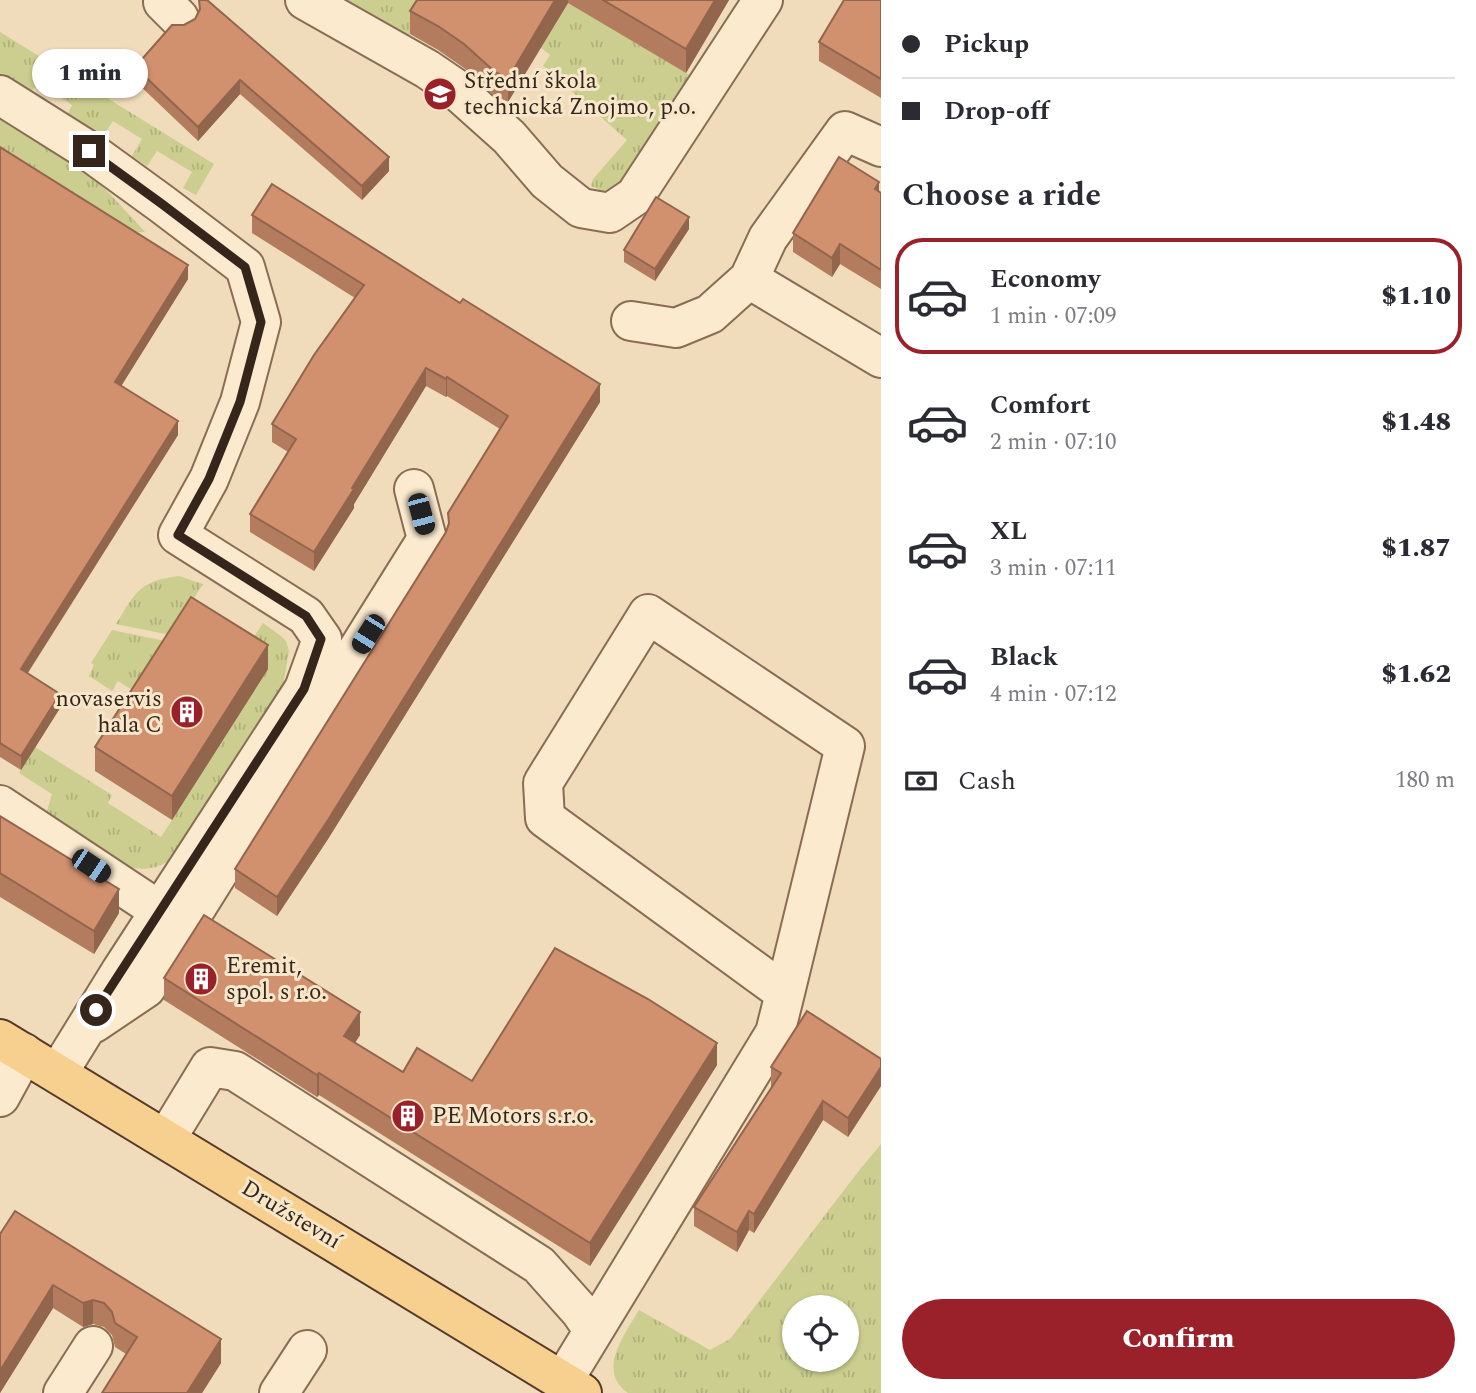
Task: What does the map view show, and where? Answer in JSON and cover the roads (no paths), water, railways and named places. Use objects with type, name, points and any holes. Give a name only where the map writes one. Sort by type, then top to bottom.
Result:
[{"type":"main road","name":"Družstevní","points":[[12,1046],[573,1387]]},
{"type":"lane","points":[[305,0],[452,86],[509,137],[547,181],[581,208],[610,213],[635,196],[763,0]]},
{"type":"lane","points":[[0,95],[89,151],[245,267],[261,322],[240,402],[209,479],[178,535],[306,616],[321,639],[304,689],[58,1073]]},
{"type":"lane","points":[[631,321],[676,328],[710,314],[749,279],[768,238],[845,131],[881,147]]},
{"type":"lane","points":[[749,279],[881,358]]},
{"type":"lane","points":[[84,1030],[146,988],[428,539],[414,489]]},
{"type":"lane","points":[[573,1387],[593,1330],[775,1033],[785,993],[845,746],[648,614],[543,783],[545,818],[785,993]]},
{"type":"lane","points":[[0,805],[160,911]]},
{"type":"lane","points":[[0,1097],[12,1046]]},
{"type":"lane","points":[[166,1139],[211,1067],[234,1071],[539,1265],[580,1311],[593,1330]]},
{"type":"lane","points":[[63,1393],[93,1346]]},
{"type":"lane","points":[[278,1393],[307,1350]]},
{"type":"place","name":"Střední škola technická Znojmo, p.o.","points":[[440,94]]},
{"type":"place","name":"novaservis hala C","points":[[187,712]]},
{"type":"place","name":"Eremit, spol. s r.o.","points":[[201,979]]},
{"type":"place","name":"PE Motors s.r.o.","points":[[408,1116]]}]
